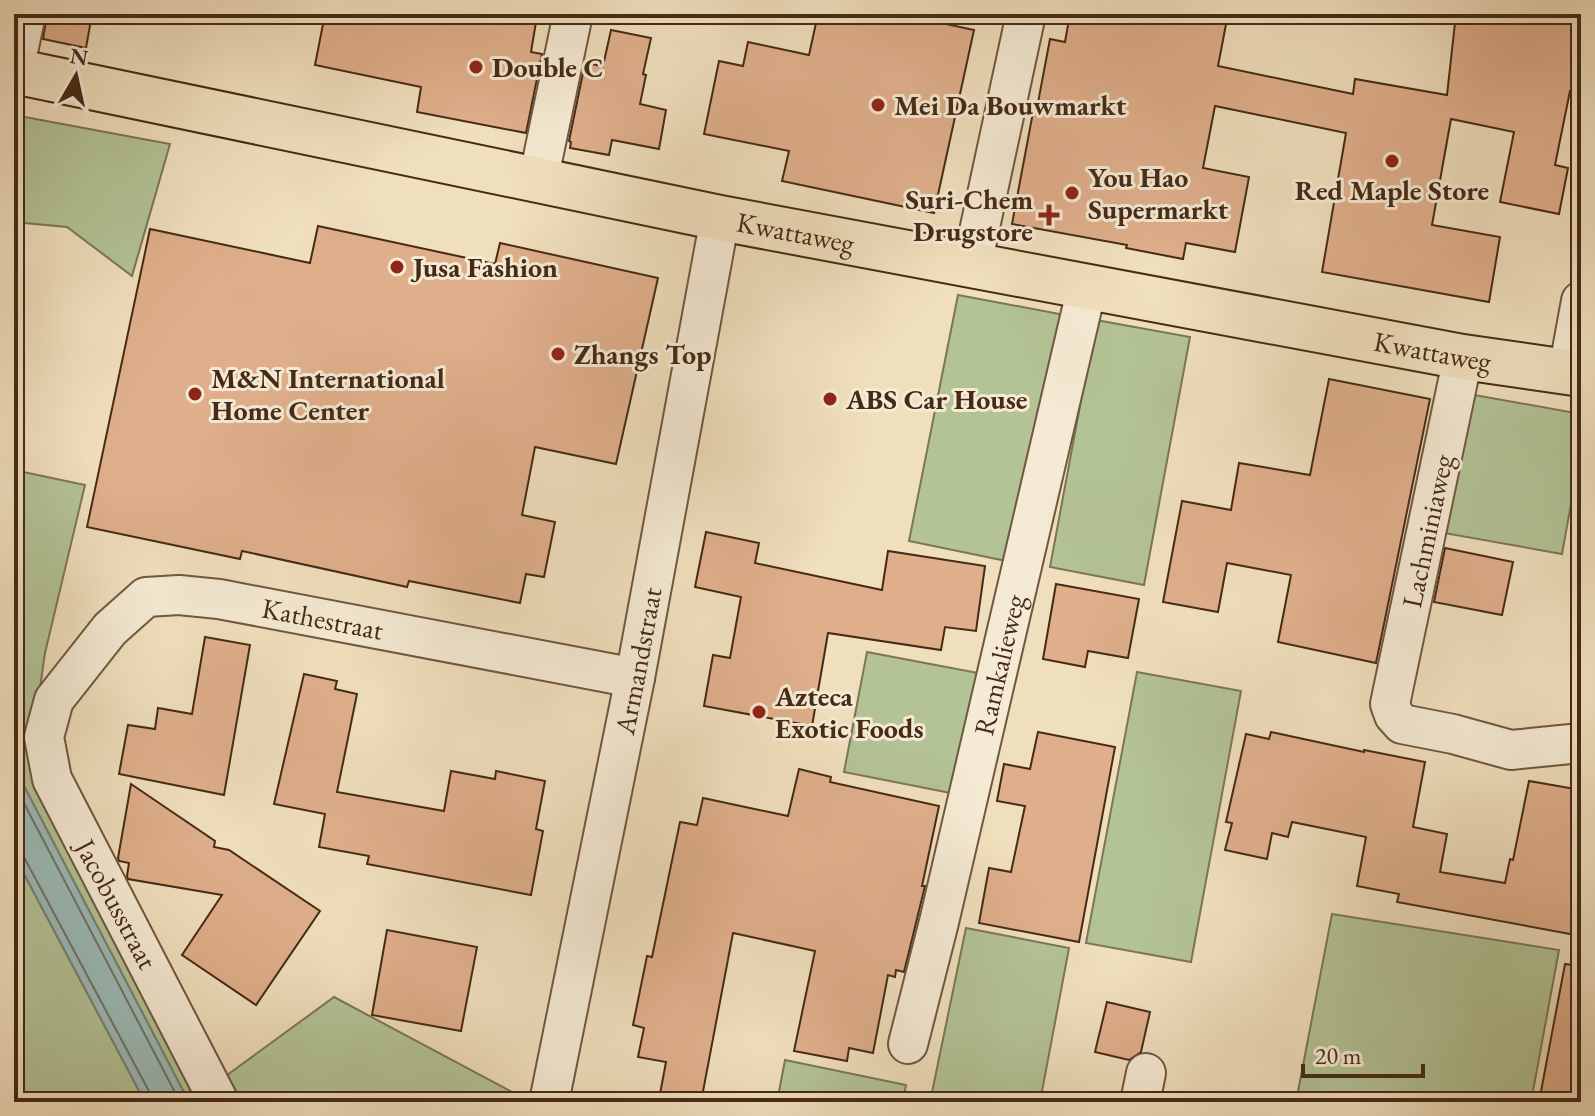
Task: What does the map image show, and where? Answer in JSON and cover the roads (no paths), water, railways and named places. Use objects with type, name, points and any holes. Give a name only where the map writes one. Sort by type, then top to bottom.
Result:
[{"type":"main road","name":"Kwattaweg","points":[[14,70],[720,218],[1463,357],[1574,373]]},
{"type":"street","points":[[14,70],[26,14]]},
{"type":"street","points":[[538,181],[573,14]]},
{"type":"street","points":[[972,264],[1026,14]]},
{"type":"street","name":"Armandstraat","points":[[549,1102],[635,678],[720,218]]},
{"type":"street","name":"Ramkalieweg","points":[[908,1044],[1087,287]]},
{"type":"street","points":[[1574,373],[1581,301]]},
{"type":"street","name":"Lachminiaweg","points":[[1463,357],[1390,704],[1402,724],[1511,750],[1581,743]]},
{"type":"street","name":"Kathestraat","points":[[54,700],[110,629],[146,597],[179,595],[235,602],[635,678]]},
{"type":"street","name":"Jacobusstraat","points":[[54,700],[44,737],[52,779],[219,1102]]},
{"type":"water","points":[[14,767],[189,1102],[145,1102],[14,855]]},
{"type":"place","name":"Double C","points":[[476,67]]},
{"type":"place","name":"Mei Da Bouwmarkt","points":[[878,105]]},
{"type":"place","name":"Red Maple Store","points":[[1392,161]]},
{"type":"place","name":"You Hao Supermarkt","points":[[1072,193]]},
{"type":"place","name":"Suri-Chem Drugstore","points":[[1049,215]]},
{"type":"place","name":"Jusa Fashion","points":[[397,267]]},
{"type":"place","name":"Zhangs Top","points":[[558,354]]},
{"type":"place","name":"M&N International Home Center","points":[[195,394]]},
{"type":"place","name":"ABS Car House","points":[[830,399]]},
{"type":"place","name":"Azteca Exotic Foods","points":[[759,712]]}]
